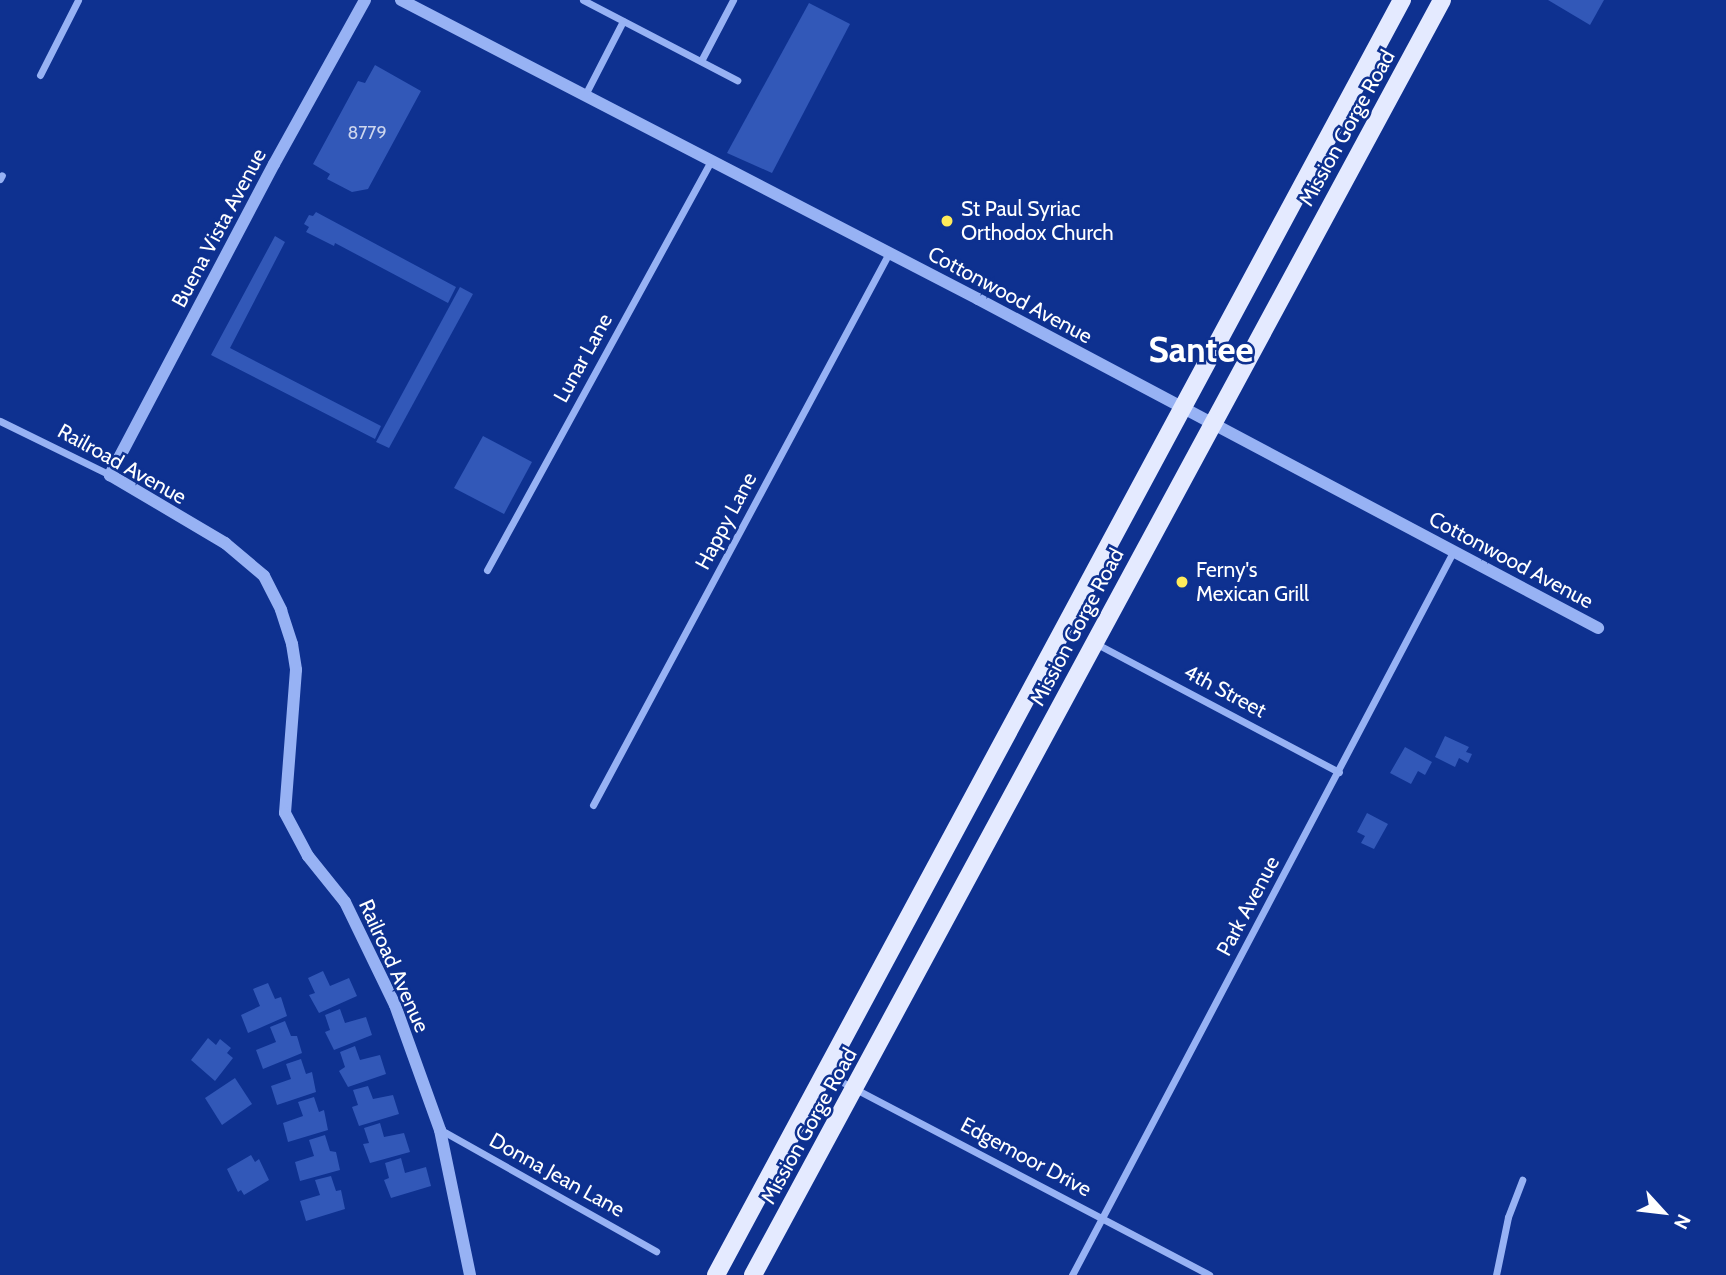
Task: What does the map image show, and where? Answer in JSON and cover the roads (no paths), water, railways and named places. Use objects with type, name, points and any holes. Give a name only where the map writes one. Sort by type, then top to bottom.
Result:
[{"type":"main road","name":"Mission Gorge Road","points":[[716,1275],[1402,0]]},
{"type":"main road","name":"Mission Gorge Road","points":[[753,1275],[856,1089],[1442,0]]},
{"type":"street","points":[[40,75],[78,0]]},
{"type":"street","name":"Buena Vista Avenue","points":[[110,475],[274,164],[365,0]]},
{"type":"street","name":"Cottonwood Avenue","points":[[401,0],[1213,423],[1598,628]]},
{"type":"street","points":[[583,0],[737,80]]},
{"type":"street","points":[[701,61],[733,0]]},
{"type":"street","points":[[585,95],[623,21]]},
{"type":"street","name":"Lunar Lane","points":[[486,570],[711,161]]},
{"type":"street","name":"Happy Lane","points":[[593,805],[888,253]]},
{"type":"street","name":"Railroad Avenue","points":[[0,421],[110,475],[225,544],[264,576],[281,610],[292,644],[296,670],[285,813],[308,856],[345,901],[395,1005],[440,1130],[470,1275]]},
{"type":"street","name":"Park Avenue","points":[[1072,1275],[1453,552]]},
{"type":"street","name":"4th Street","points":[[1095,642],[1339,772]]},
{"type":"street","name":"Edgemoor Drive","points":[[825,1072],[1209,1275]]},
{"type":"street","name":"Donna Jean Lane","points":[[440,1130],[656,1251]]},
{"type":"street","points":[[1496,1275],[1508,1217],[1522,1180]]},
{"type":"place","name":"St Paul Syriac Orthodox Church","points":[[947,221]]},
{"type":"place","name":"Ferny's Mexican Grill","points":[[1182,582]]},
{"type":"district","name":"Santee","points":[[1201,350]]}]
